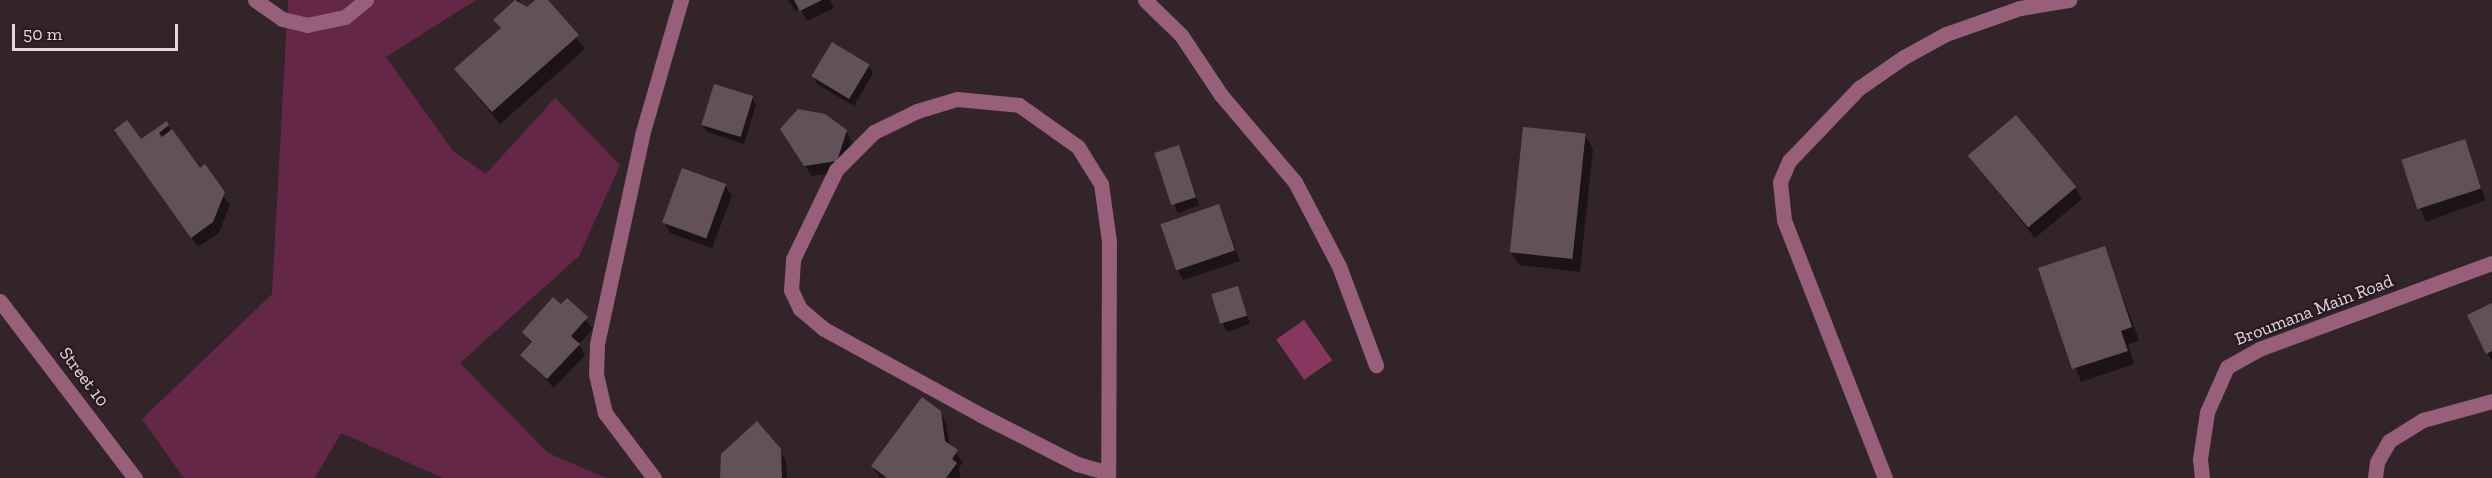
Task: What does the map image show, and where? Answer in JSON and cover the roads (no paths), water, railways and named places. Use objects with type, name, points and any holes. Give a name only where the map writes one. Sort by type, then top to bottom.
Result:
[{"type":"street","points":[[255,0],[282,19],[307,25],[345,17],[366,0]]},
{"type":"street","points":[[654,478],[605,413],[596,374],[597,344],[642,135],[681,0]]},
{"type":"street","points":[[1145,0],[1181,34],[1221,95],[1295,182],[1339,266],[1376,365]]},
{"type":"street","points":[[1885,478],[1784,220],[1780,182],[1789,161],[1858,88],[1904,57],[1946,34],[2020,8],[2069,0]]},
{"type":"street","points":[[957,99],[1019,105],[1078,147],[1101,184],[1109,242],[1106,475],[1077,464],[981,415],[824,329],[800,309],[791,290],[793,259],[836,170],[874,132],[917,111],[957,99]]},
{"type":"street","name":"Broumana Main Road","points":[[2202,478],[2200,459],[2206,412],[2227,367],[2259,349],[2492,263]]},
{"type":"street","name":"Street 10","points":[[0,301],[135,478]]},
{"type":"street","points":[[2375,478],[2377,462],[2389,441],[2423,420],[2492,401]]}]
